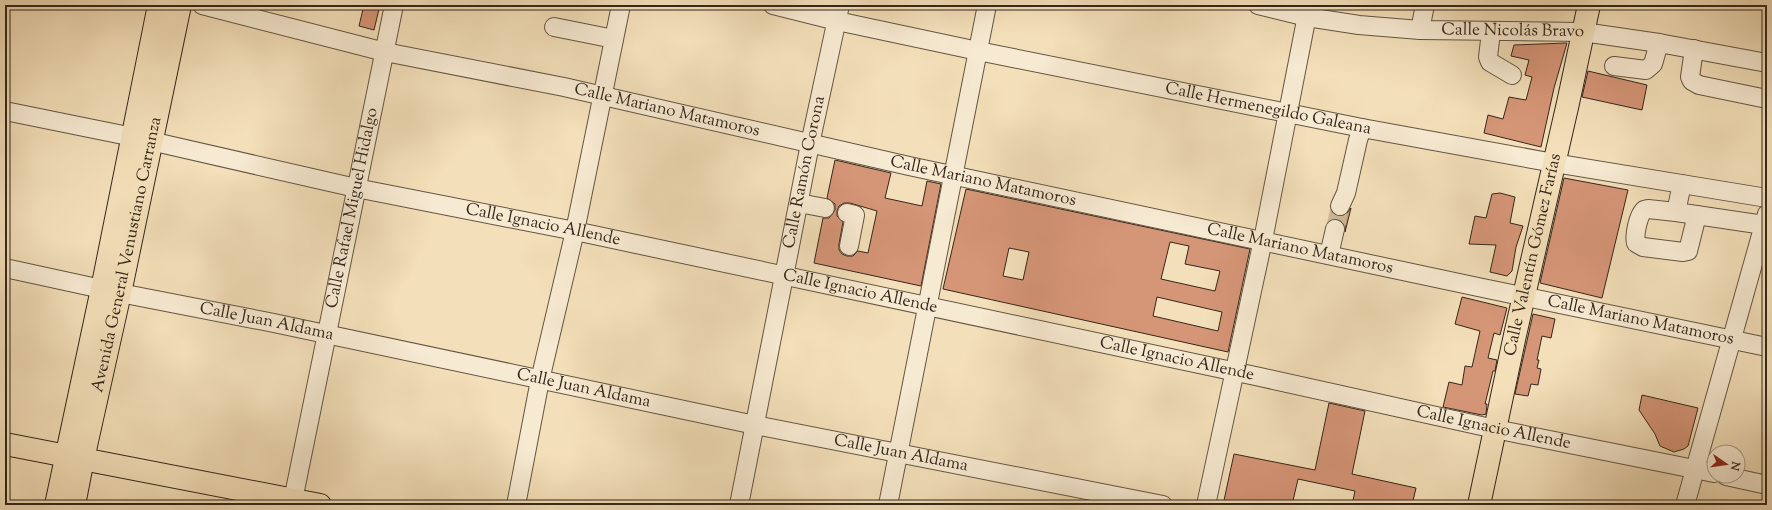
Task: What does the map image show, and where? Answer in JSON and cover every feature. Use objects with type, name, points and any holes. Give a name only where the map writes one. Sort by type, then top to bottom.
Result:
[{"type":"main road","name":"Avenida General Venustiano Carranza","points":[[56,505],[74,458],[111,291],[142,139],[159,5]]},
{"type":"main road","name":"Avenida General Venustiano Carranza","points":[[142,139],[180,5]]},
{"type":"main road","name":"Calle Valentín Gómez Farías","points":[[1479,505],[1589,5]]},
{"type":"main road","points":[[5,444],[292,502],[320,505]]},
{"type":"main road","name":"Avenida General Venustiano Carranza","points":[[74,458],[74,505]]},
{"type":"street","name":"Calle Mariano Matamoros","points":[[202,5],[385,52],[602,95],[810,144],[1524,297],[1767,347]]},
{"type":"street","name":"Calle Rafael Miguel Hidalgo","points":[[292,502],[394,5]]},
{"type":"street","points":[[516,505],[540,380],[575,231],[621,5]]},
{"type":"street","name":"Calle Hermenegildo Galeana","points":[[773,5],[839,13],[978,51],[1362,128],[1554,163],[1767,198]]},
{"type":"street","points":[[888,505],[987,5]]},
{"type":"street","name":"Calle Nicolás Bravo","points":[[1258,5],[1308,11],[1359,25],[1420,30],[1583,32],[1659,43],[1767,63]]},
{"type":"street","points":[[1420,30],[1425,5]]},
{"type":"street","points":[[1206,505],[1263,240],[1308,11]]},
{"type":"street","name":"Calle Ramón Corona","points":[[739,505],[810,144],[839,13]]},
{"type":"street","points":[[554,27],[614,39]]},
{"type":"street","points":[[1491,32],[1488,57],[1490,62],[1512,75]]},
{"type":"street","points":[[1614,66],[1646,70],[1653,64],[1659,43]]},
{"type":"street","points":[[1694,49],[1690,77],[1692,81],[1699,85],[1767,100]]},
{"type":"street","name":"Calle Ignacio Allende","points":[[5,111],[142,139],[356,188],[575,231],[1495,429],[1706,471]]},
{"type":"street","points":[[1340,206],[1346,193],[1362,128]]},
{"type":"street","points":[[1676,212],[1682,184]]},
{"type":"street","points":[[799,203],[825,208]]},
{"type":"street","points":[[1685,505],[1765,220],[1697,215],[1648,209],[1644,210],[1640,218],[1635,239],[1636,243],[1643,247],[1683,252],[1688,251],[1697,215]]},
{"type":"street","points":[[847,213],[854,215],[849,246]]},
{"type":"street","points":[[1329,255],[1335,229]]},
{"type":"street","name":"Calle Juan Aldama","points":[[5,268],[111,291],[269,322],[755,425],[1163,505]]},
{"type":"street","points":[[1746,480],[1767,485]]},
{"type":"building","points":[[364,5],[380,5],[374,30],[359,26]]},
{"type":"building","points":[[1567,43],[1554,88],[1541,147],[1484,133],[1488,115],[1503,119],[1509,97],[1526,100],[1532,77],[1525,75],[1529,60],[1511,56],[1514,45]]},
{"type":"building","points":[[1588,71],[1647,85],[1642,110],[1582,97]]},
{"type":"building","points":[[835,160],[891,173],[885,198],[922,206],[927,181],[941,184],[921,286],[814,263],[823,218],[829,218],[835,210],[835,204],[827,198]],"holes":[[[844,203],[850,203],[877,211],[868,253],[858,251],[853,256],[847,256],[842,254],[839,250],[843,222],[837,216],[837,211],[839,206]]]},
{"type":"building","points":[[1564,178],[1628,190],[1602,298],[1540,283]]},
{"type":"building","points":[[966,189],[1250,249],[1228,352],[943,289]],"holes":[[[1170,242],[1189,246],[1185,264],[1220,271],[1215,291],[1161,279]],[[1009,248],[1029,252],[1023,280],[1003,276]],[[1157,297],[1222,312],[1218,331],[1153,316]]]},
{"type":"building","points":[[1500,193],[1515,197],[1510,223],[1523,226],[1516,247],[1512,271],[1507,276],[1490,272],[1496,245],[1469,244],[1475,216],[1486,218],[1492,194]]},
{"type":"building","points":[[1351,208],[1345,232],[1345,226],[1342,221],[1332,219],[1333,213],[1341,216],[1346,214]]},
{"type":"building","points":[[1462,297],[1507,308],[1500,335],[1494,333],[1488,358],[1497,360],[1485,404],[1487,404],[1486,414],[1482,415],[1443,407],[1449,382],[1462,385],[1465,366],[1472,367],[1480,331],[1455,324]]},
{"type":"building","points":[[1533,314],[1555,319],[1551,338],[1542,336],[1537,360],[1539,360],[1537,368],[1541,369],[1538,385],[1531,384],[1528,396],[1515,394]]},
{"type":"building","points":[[1642,395],[1698,408],[1688,446],[1674,452],[1660,446],[1655,434],[1639,410]]},
{"type":"building","points":[[1329,403],[1365,411],[1352,474],[1416,488],[1412,505],[1352,505],[1355,491],[1298,479],[1292,505],[1223,505],[1234,454],[1315,470]]},
{"type":"tunnel","points":[[1335,229],[1340,206]]}]
